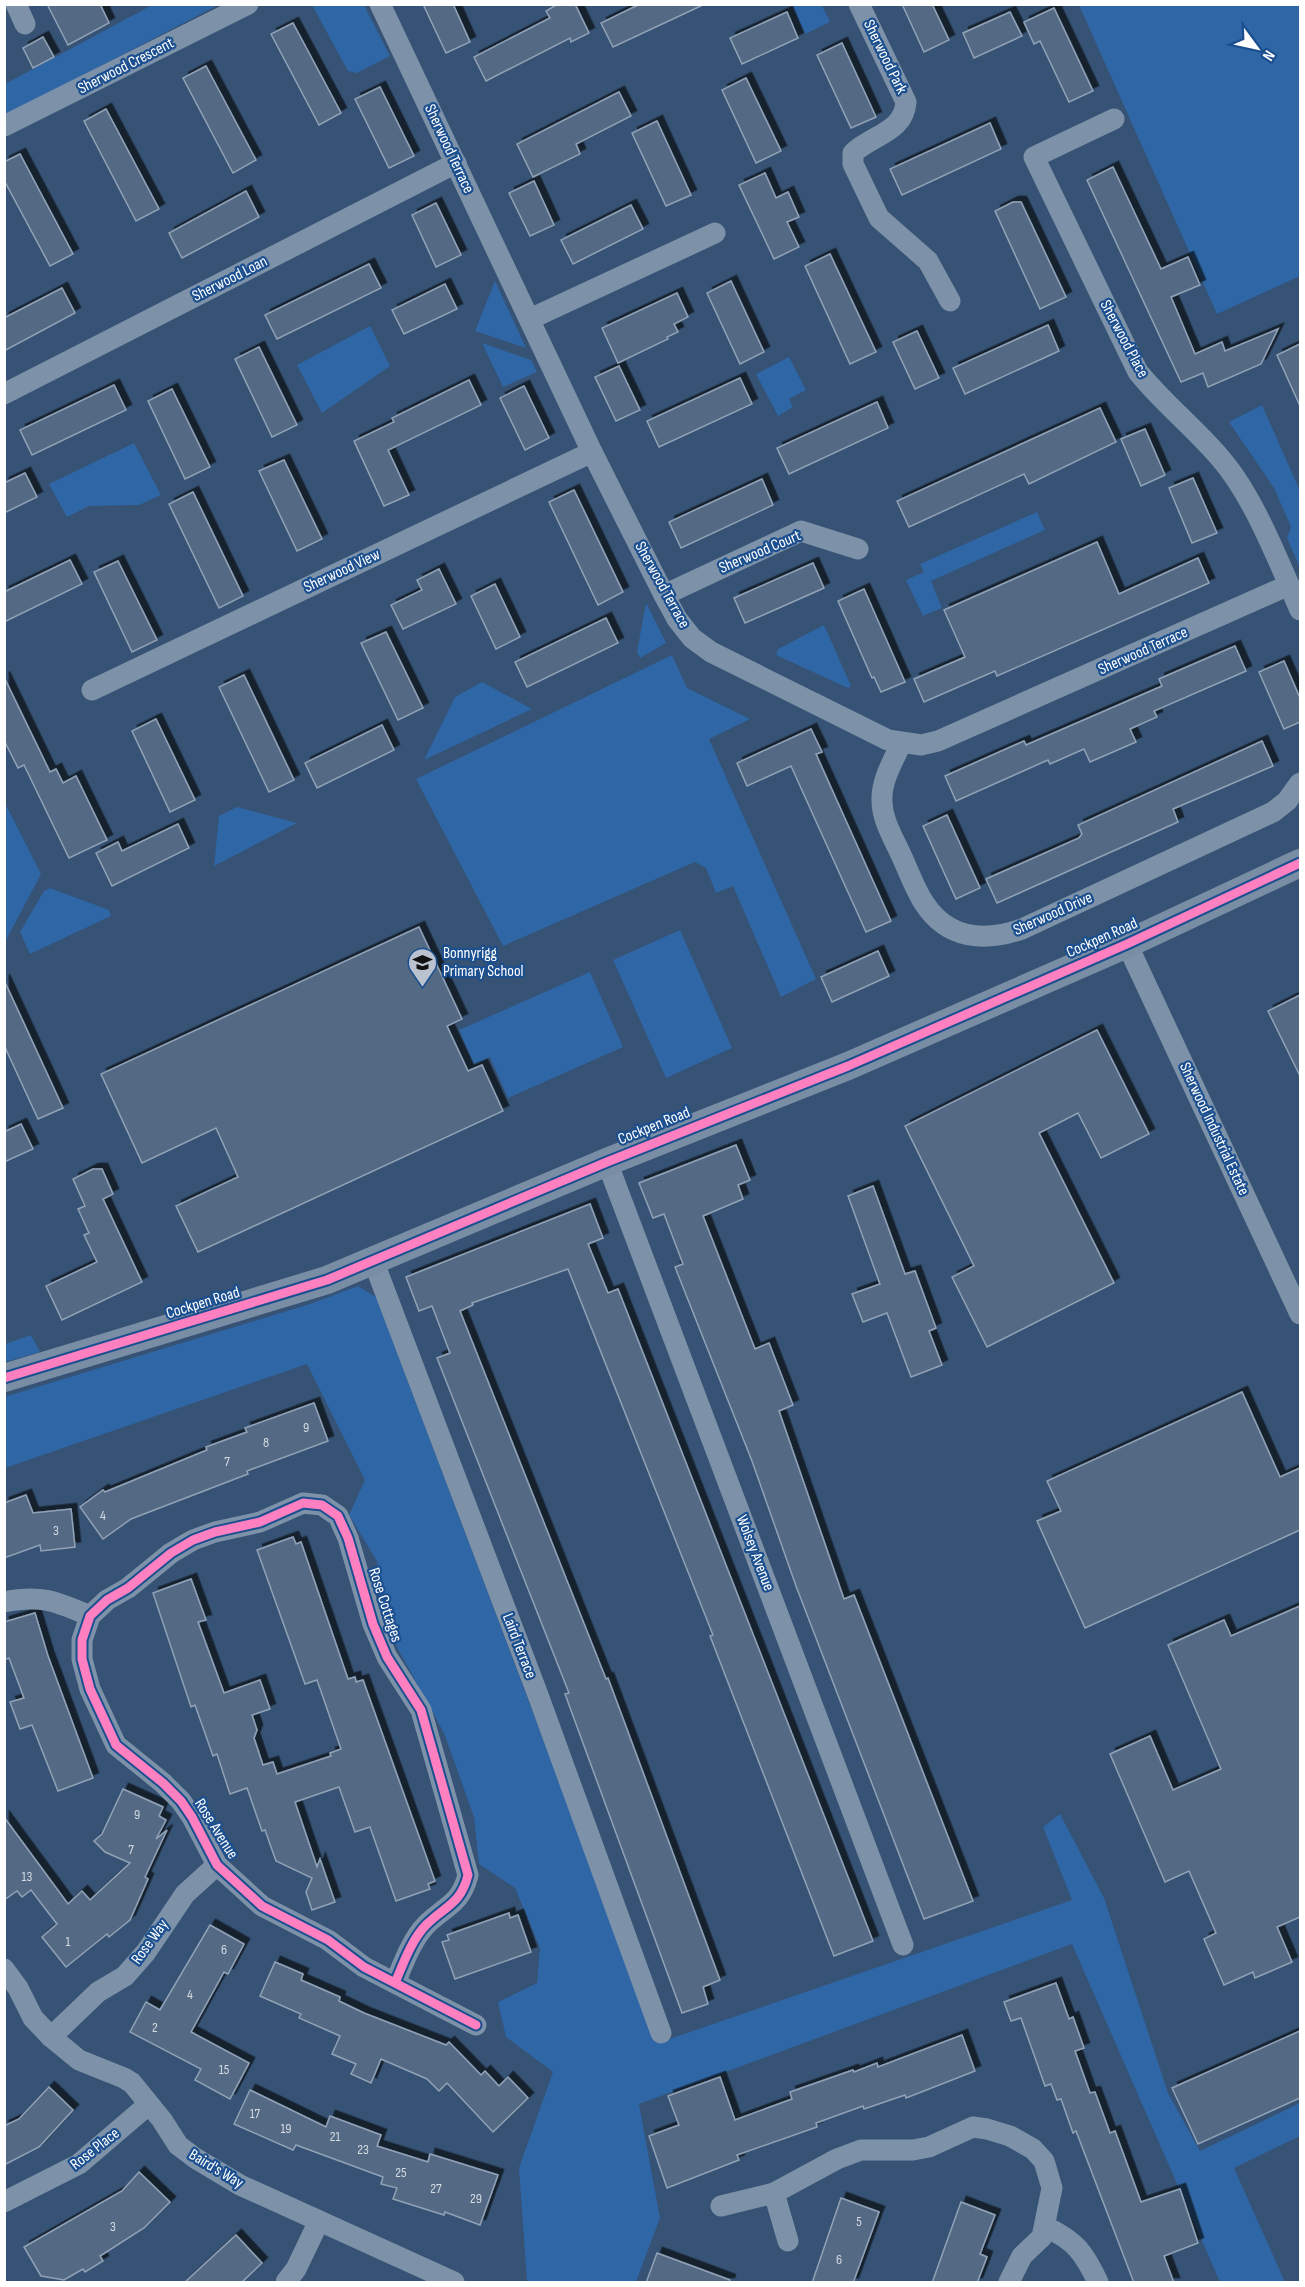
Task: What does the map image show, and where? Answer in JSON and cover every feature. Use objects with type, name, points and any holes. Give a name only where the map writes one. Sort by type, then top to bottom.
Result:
[{"type":"main road","name":"Cockpen Road","points":[[4,1378],[299,1289],[373,1260],[607,1162],[848,1066],[1127,944],[1300,863]]},
{"type":"street","points":[[16,4],[25,24]]},
{"type":"street","name":"Sherwood Crescent","points":[[4,126],[248,4]]},
{"type":"street","name":"Sherwood Terrace","points":[[380,4],[592,452],[664,595],[677,619],[692,638],[711,652],[860,727],[901,744],[921,745],[938,741],[1289,585]]},
{"type":"street","name":"Sherwood Park","points":[[860,4],[906,102],[905,114],[898,125],[861,145],[853,153],[853,164],[879,218],[928,261],[950,301]]},
{"type":"street","name":"Sherwood Place","points":[[1114,119],[1034,157],[1138,372],[1162,402],[1221,459],[1243,490],[1300,610]]},
{"type":"street","name":"Sherwood Loan","points":[[4,394],[456,163]]},
{"type":"street","points":[[530,319],[715,233]]},
{"type":"street","name":"Sherwood View","points":[[92,690],[592,452]]},
{"type":"street","name":"Sherwood Court","points":[[664,595],[801,531],[858,549]]},
{"type":"street","name":"Sherwood Drive","points":[[901,744],[884,783],[882,800],[884,818],[924,903],[938,919],[958,932],[980,938],[1000,937],[1022,929],[1263,816],[1287,801],[1300,783]]},
{"type":"street","name":"Sherwood Industrial Estate","points":[[1127,944],[1300,1314]]},
{"type":"street","name":"Wolsey Avenue","points":[[607,1162],[903,1945]]},
{"type":"street","name":"Laird Terrace","points":[[373,1260],[534,1684],[661,2033]]},
{"type":"street","name":"Rose Cottages","points":[[90,1616],[107,1600],[128,1588],[171,1553],[193,1540],[215,1532],[260,1522],[303,1503],[322,1505],[338,1516],[348,1538],[373,1624],[387,1657],[421,1710],[468,1875],[464,1891],[456,1901],[422,1930],[395,1983]]},
{"type":"street","points":[[4,1602],[33,1597],[56,1602],[90,1616]]},
{"type":"street","name":"Rose Avenue","points":[[90,1616],[82,1640],[82,1659],[90,1689],[116,1745],[163,1782],[181,1801],[218,1865],[262,1906],[328,1940],[364,1967],[476,2025]]},
{"type":"street","name":"Rose Way","points":[[51,2037],[98,1992],[125,1976],[146,1952],[186,1894],[218,1865]]},
{"type":"street","name":"Baird's Way","points":[[4,1969],[18,1988],[33,2018],[51,2037],[79,2060],[124,2078],[148,2104],[178,2145],[195,2158],[240,2185],[454,2283]]},
{"type":"street","name":"Rose Place","points":[[4,2202],[79,2164],[148,2104]]},
{"type":"street","points":[[721,2206],[774,2193],[837,2159],[861,2150],[913,2150],[929,2146],[973,2127],[1010,2136],[1034,2149],[1044,2161],[1052,2188],[1046,2227],[1042,2237],[1022,2256],[1009,2283]]},
{"type":"street","points":[[774,2193],[788,2241]]},
{"type":"street","points":[[286,2283],[296,2269],[320,2221]]},
{"type":"street","points":[[1046,2227],[1076,2244],[1085,2255],[1098,2283]]},
{"type":"shaded area","points":[[154,4],[218,5],[5,116],[5,84]]},
{"type":"shaded area","points":[[312,5],[364,5],[390,56],[357,73],[348,71]]},
{"type":"shaded area","points":[[792,5],[822,5],[830,22],[805,34]]},
{"type":"shaded area","points":[[1079,5],[1300,5],[1300,276],[1217,314]]},
{"type":"shaded area","points":[[495,281],[526,348],[475,331]]},
{"type":"shaded area","points":[[370,326],[390,366],[322,413],[297,365]]},
{"type":"shaded area","points":[[482,343],[531,360],[537,372],[503,387]]},
{"type":"shaded area","points":[[789,357],[806,390],[789,399],[793,407],[778,416],[756,374]]},
{"type":"shaded area","points":[[1262,405],[1300,491],[1300,568],[1287,538],[1291,527],[1274,488],[1229,422]]},
{"type":"shaded area","points":[[134,443],[161,495],[139,505],[89,506],[67,517],[49,484]]},
{"type":"shaded area","points":[[1037,512],[1045,530],[931,581],[942,608],[923,616],[906,580],[924,572],[920,564]]},
{"type":"shaded area","points":[[646,603],[666,643],[640,658],[637,652]]},
{"type":"shaded area","points":[[824,625],[851,686],[848,688],[776,655],[778,649]]},
{"type":"shaded area","points":[[672,655],[687,688],[750,719],[709,739],[816,979],[781,997],[733,886],[716,893],[706,868],[695,862],[503,946],[416,779]]},
{"type":"shaded area","points":[[482,682],[532,709],[424,760],[455,697]]},
{"type":"shaded area","points":[[5,803],[41,874],[5,942]]},
{"type":"shaded area","points":[[237,807],[297,823],[214,866],[219,816]]},
{"type":"shaded area","points":[[50,888],[109,910],[111,916],[30,954],[20,932],[44,891]]},
{"type":"shaded area","points":[[680,930],[732,1048],[666,1078],[613,960]]},
{"type":"shaded area","points":[[590,972],[623,1047],[508,1098],[490,1057],[474,1064],[459,1030]]},
{"type":"shaded area","points":[[358,1286],[376,1297],[658,2043],[1072,1900],[1043,1827],[1060,1814],[1104,1898],[1168,2093],[1200,2151],[1300,2103],[1300,2136],[1234,2168],[1285,2282],[1220,2282],[1072,1944],[639,2104],[660,2218],[636,2282],[527,2282],[519,2168],[553,2072],[506,2037],[498,2002],[537,1983],[540,1948],[515,1888],[479,1864],[474,1817],[444,1733],[382,1620],[377,1561],[349,1515],[365,1480],[307,1364],[5,1468],[4,1397],[310,1304]]},
{"type":"shaded area","points":[[31,1335],[40,1352],[5,1362],[5,1344]]},
{"type":"building","points":[[47,4],[100,4],[109,23],[68,45]]},
{"type":"building","points":[[423,4],[453,4],[470,42],[446,53]]},
{"type":"building","points":[[558,4],[575,4],[589,33],[571,42],[570,38],[486,81],[474,57],[550,18],[546,11]]},
{"type":"building","points":[[640,4],[705,4],[613,47],[601,23]]},
{"type":"building","points":[[902,4],[932,4],[949,40],[924,52]]},
{"type":"building","points":[[1054,8],[1093,91],[1069,102],[1040,41],[1034,44],[1024,22]]},
{"type":"building","points":[[787,12],[798,38],[742,64],[730,38]]},
{"type":"building","points":[[1010,12],[1022,36],[974,58],[963,33]]},
{"type":"building","points":[[293,23],[341,113],[319,125],[271,34]]},
{"type":"building","points":[[43,37],[54,57],[33,68],[23,48]]},
{"type":"building","points":[[842,43],[876,117],[851,128],[817,55]]},
{"type":"building","points":[[206,66],[256,160],[233,173],[183,78]]},
{"type":"building","points":[[746,78],[781,151],[756,163],[722,90]]},
{"type":"building","points":[[380,87],[414,156],[389,168],[355,99]]},
{"type":"building","points":[[619,92],[631,116],[576,144],[580,154],[533,177],[517,144]]},
{"type":"building","points":[[106,109],[159,209],[136,221],[84,121]]},
{"type":"building","points":[[657,121],[691,195],[666,206],[632,133]]},
{"type":"building","points":[[990,123],[1001,149],[902,195],[890,169]]},
{"type":"building","points":[[20,154],[73,254],[50,266],[4,180],[4,162]]},
{"type":"building","points":[[1113,167],[1161,269],[1188,257],[1200,285],[1171,297],[1195,354],[1222,342],[1225,351],[1278,329],[1261,364],[1208,387],[1203,373],[1181,382],[1087,180]]},
{"type":"building","points":[[765,173],[776,198],[788,192],[799,217],[787,222],[799,247],[774,259],[739,185]]},
{"type":"building","points":[[534,181],[554,225],[530,236],[509,193]]},
{"type":"building","points":[[246,191],[259,217],[182,258],[169,233]]},
{"type":"building","points":[[1013,202],[1021,202],[1066,297],[1040,309],[995,211]]},
{"type":"building","points":[[436,203],[461,255],[436,267],[412,215]]},
{"type":"building","points":[[631,205],[643,229],[573,264],[561,240]]},
{"type":"building","points":[[830,254],[876,352],[850,364],[805,266]]},
{"type":"building","points":[[369,264],[381,288],[277,339],[265,315]]},
{"type":"building","points":[[731,281],[764,352],[740,364],[707,293]]},
{"type":"building","points":[[445,284],[457,309],[404,334],[392,310]]},
{"type":"building","points":[[62,288],[75,313],[4,351],[4,318]]},
{"type":"building","points":[[677,293],[688,317],[674,324],[678,332],[618,363],[602,328]]},
{"type":"building","points":[[1048,325],[1059,351],[965,394],[953,368]]},
{"type":"building","points":[[917,331],[939,378],[915,389],[893,342]]},
{"type":"building","points":[[1300,344],[1300,406],[1277,355]]},
{"type":"building","points":[[259,347],[297,425],[272,437],[235,359]]},
{"type":"building","points":[[619,366],[640,410],[616,421],[595,377]]},
{"type":"building","points":[[740,378],[752,404],[659,447],[647,421]]},
{"type":"building","points":[[469,380],[481,405],[388,450],[409,495],[384,506],[354,441],[394,422],[392,418]]},
{"type":"building","points":[[114,385],[126,410],[32,455],[20,430]]},
{"type":"building","points":[[524,386],[549,438],[525,450],[500,398]]},
{"type":"building","points":[[172,389],[210,467],[185,479],[148,401]]},
{"type":"building","points":[[877,402],[888,428],[789,474],[777,448]]},
{"type":"building","points":[[1100,408],[1116,442],[1029,484],[1024,474],[909,527],[897,501]]},
{"type":"building","points":[[1145,429],[1165,475],[1141,486],[1121,439]]},
{"type":"building","points":[[284,460],[322,539],[297,551],[259,471]]},
{"type":"building","points":[[25,473],[37,497],[4,513],[4,483]]},
{"type":"building","points":[[1193,478],[1217,533],[1192,543],[1169,488]]},
{"type":"building","points":[[762,479],[773,505],[681,548],[669,522]]},
{"type":"building","points":[[574,490],[623,592],[598,605],[549,502]]},
{"type":"building","points":[[193,492],[243,596],[219,608],[169,504]]},
{"type":"building","points":[[1097,542],[1119,594],[1198,558],[1209,583],[997,676],[995,671],[924,702],[914,679],[965,657],[944,610]]},
{"type":"building","points":[[70,560],[82,584],[4,622],[4,592]]},
{"type":"building","points":[[118,561],[157,640],[132,652],[94,572]]},
{"type":"building","points":[[813,563],[824,588],[745,623],[734,598]]},
{"type":"building","points":[[439,569],[456,604],[403,629],[391,605],[422,590],[417,580]]},
{"type":"building","points":[[495,584],[520,637],[496,649],[471,596]]},
{"type":"building","points":[[864,589],[905,682],[881,692],[874,677],[872,678],[838,601]]},
{"type":"building","points":[[606,618],[618,643],[527,687],[515,662]]},
{"type":"building","points":[[386,632],[423,708],[398,720],[361,643]]},
{"type":"building","points":[[1235,646],[1246,671],[1154,711],[1157,717],[1130,729],[1136,742],[1090,762],[1084,749],[1050,764],[1048,760],[956,801],[945,776],[1024,741],[1026,745],[1162,686],[1159,679]]},
{"type":"building","points":[[1284,661],[1300,698],[1300,722],[1284,729],[1259,672]]},
{"type":"building","points":[[244,675],[294,780],[269,792],[219,687]]},
{"type":"building","points":[[4,677],[50,772],[56,769],[63,783],[76,776],[107,840],[69,858],[24,765],[18,768],[4,740]]},
{"type":"building","points":[[156,719],[195,800],[170,812],[132,731]]},
{"type":"building","points":[[382,725],[394,750],[317,788],[305,763]]},
{"type":"building","points":[[811,729],[822,752],[816,754],[891,921],[866,932],[791,766],[747,786],[737,763]]},
{"type":"building","points":[[1262,741],[1273,766],[1173,809],[1178,822],[997,903],[986,879],[1079,838],[1082,834],[1078,825]]},
{"type":"building","points":[[947,815],[980,888],[956,899],[923,826]]},
{"type":"building","points":[[178,824],[189,848],[112,886],[96,853],[118,842],[122,851]]},
{"type":"building","points":[[419,927],[462,1019],[447,1026],[468,1071],[482,1065],[503,1111],[198,1252],[176,1206],[238,1177],[216,1128],[142,1163],[101,1074]]},
{"type":"building","points":[[878,951],[889,976],[832,1002],[821,977]]},
{"type":"building","points":[[4,980],[63,1108],[38,1119],[4,1045]]},
{"type":"building","points":[[1300,995],[1300,1076],[1268,1011]]},
{"type":"building","points":[[1097,1030],[1149,1134],[1101,1158],[1078,1113],[1039,1133],[1114,1283],[987,1347],[952,1277],[974,1266],[905,1126]]},
{"type":"building","points":[[21,1124],[33,1149],[4,1162],[4,1132]]},
{"type":"building","points":[[736,1145],[750,1180],[738,1185],[743,1199],[703,1216],[755,1349],[769,1343],[793,1405],[779,1411],[844,1599],[854,1595],[973,1901],[924,1919],[796,1586],[752,1461],[675,1267],[683,1264],[664,1214],[653,1218],[639,1183]]},
{"type":"building","points":[[93,1169],[102,1169],[113,1194],[103,1199],[142,1282],[62,1320],[46,1286],[97,1262],[84,1235],[89,1233],[78,1209],[85,1206],[73,1179]]},
{"type":"building","points":[[873,1186],[905,1274],[915,1271],[936,1328],[929,1331],[942,1365],[911,1377],[887,1313],[863,1322],[852,1294],[880,1284],[848,1196]]},
{"type":"building","points":[[590,1204],[603,1238],[588,1244],[608,1293],[618,1289],[873,1941],[834,1956],[710,1636],[713,1635],[568,1269],[472,1303],[473,1305],[460,1311],[606,1679],[608,1678],[720,1980],[703,1987],[708,2004],[682,2013],[565,1694],[569,1693],[437,1358],[450,1353],[432,1306],[419,1311],[406,1277]]},
{"type":"building","points":[[1242,1392],[1280,1477],[1300,1468],[1300,1530],[1085,1628],[1037,1521],[1061,1511],[1047,1481]]},
{"type":"building","points":[[314,1403],[328,1441],[247,1471],[248,1474],[131,1519],[103,1539],[80,1507],[103,1490],[105,1492],[207,1450],[206,1447],[247,1432],[245,1428]]},
{"type":"building","points":[[26,1495],[33,1513],[71,1509],[75,1547],[41,1551],[40,1545],[4,1558],[4,1503]]},
{"type":"building","points":[[293,1537],[296,1544],[301,1542],[348,1679],[355,1677],[356,1682],[363,1680],[435,1881],[428,1884],[430,1889],[396,1901],[370,1827],[355,1832],[339,1787],[295,1802],[317,1867],[320,1859],[335,1902],[312,1910],[306,1892],[312,1878],[276,1861],[265,1830],[262,1831],[247,1788],[230,1794],[217,1754],[213,1756],[195,1705],[191,1707],[153,1593],[191,1579],[206,1620],[198,1622],[224,1693],[260,1680],[270,1709],[252,1715],[257,1730],[254,1738],[263,1765],[273,1762],[277,1774],[331,1756],[330,1753],[341,1749],[317,1680],[305,1684],[257,1550]]},
{"type":"building","points":[[1300,1606],[1300,1917],[1277,1927],[1292,1962],[1255,1978],[1253,1972],[1224,1985],[1204,1939],[1216,1933],[1189,1871],[1165,1882],[1110,1754],[1150,1736],[1173,1790],[1221,1769],[1168,1645],[1224,1620],[1231,1636]]},
{"type":"building","points":[[35,1613],[48,1656],[93,1778],[58,1791],[32,1725],[20,1729],[10,1702],[24,1698],[9,1658],[4,1660],[4,1622]]},
{"type":"building","points":[[123,1789],[163,1807],[159,1816],[166,1820],[156,1839],[167,1830],[145,1877],[148,1879],[130,1920],[109,1937],[107,1934],[66,1967],[42,1937],[57,1924],[31,1890],[22,1897],[17,1891],[4,1900],[4,1817],[68,1904],[82,1891],[90,1900],[130,1863],[105,1852],[94,1841],[102,1834]]},
{"type":"building","points":[[509,1913],[510,1918],[518,1915],[531,1952],[455,1979],[442,1942],[449,1940],[447,1935]]},
{"type":"building","points":[[210,1925],[244,1944],[228,1974],[224,1972],[191,2032],[249,2063],[230,2099],[195,2080],[201,2069],[130,2032],[146,2002],[160,2010]]},
{"type":"building","points":[[275,1962],[303,1974],[301,1980],[340,1997],[339,2001],[364,2013],[446,2045],[449,2042],[481,2075],[485,2071],[499,2086],[508,2077],[528,2098],[493,2132],[447,2083],[439,2091],[427,2079],[381,2059],[371,2083],[351,2074],[356,2064],[332,2054],[340,2036],[299,2018],[301,2014],[260,1996]]},
{"type":"building","points":[[1056,1983],[1069,2019],[1073,2017],[1084,2048],[1075,2051],[1090,2093],[1095,2092],[1110,2133],[1115,2131],[1141,2202],[1180,2189],[1198,2243],[1164,2256],[1174,2283],[1134,2283],[1076,2131],[1073,2133],[1061,2099],[1057,2100],[1051,2084],[1045,2086],[1021,2018],[1011,2021],[1004,2002]]},
{"type":"building","points":[[1300,2031],[1300,2098],[1198,2144],[1172,2088]]},
{"type":"building","points":[[962,2035],[975,2071],[906,2098],[905,2095],[864,2109],[863,2106],[816,2123],[817,2127],[737,2155],[739,2160],[667,2188],[649,2136],[679,2125],[668,2096],[720,2077],[735,2120],[792,2099],[790,2092],[877,2063],[878,2067]]},
{"type":"building","points":[[49,2087],[73,2110],[39,2147],[4,2165],[4,2126],[19,2119]]},
{"type":"building","points":[[250,2090],[326,2127],[330,2116],[381,2135],[377,2146],[428,2162],[430,2154],[498,2175],[480,2225],[445,2212],[444,2215],[393,2199],[397,2188],[381,2184],[383,2177],[296,2145],[293,2150],[234,2124]]},
{"type":"building","points":[[139,2172],[170,2202],[144,2228],[100,2256],[103,2261],[85,2272],[83,2269],[64,2280],[41,2276],[24,2247],[122,2191]]},
{"type":"building","points":[[841,2198],[879,2212],[853,2283],[812,2283]]},
{"type":"building","points":[[961,2202],[995,2215],[980,2254],[987,2257],[977,2283],[932,2283]]},
{"type":"building","points":[[236,2235],[262,2263],[241,2283],[184,2283]]},
{"type":"building","points":[[657,2253],[730,2280],[729,2283],[646,2283]]},
{"type":"cycle path","points":[[4,1378],[327,1280],[607,1162],[848,1066],[1127,944],[1300,863]]},
{"type":"cycle path","points":[[395,1983],[416,1937],[426,1925],[457,1899],[468,1875],[421,1710],[387,1657],[373,1624],[348,1538],[338,1516],[322,1505],[303,1503],[260,1522],[215,1532],[193,1540],[171,1553],[128,1588],[107,1600],[90,1616],[82,1640],[82,1659],[90,1689],[116,1745],[163,1783],[181,1801],[217,1865],[262,1906],[328,1940],[364,1967],[476,2025]]},
{"type":"place","name":"Bonnyrigg Primary School","points":[[422,988]]}]
